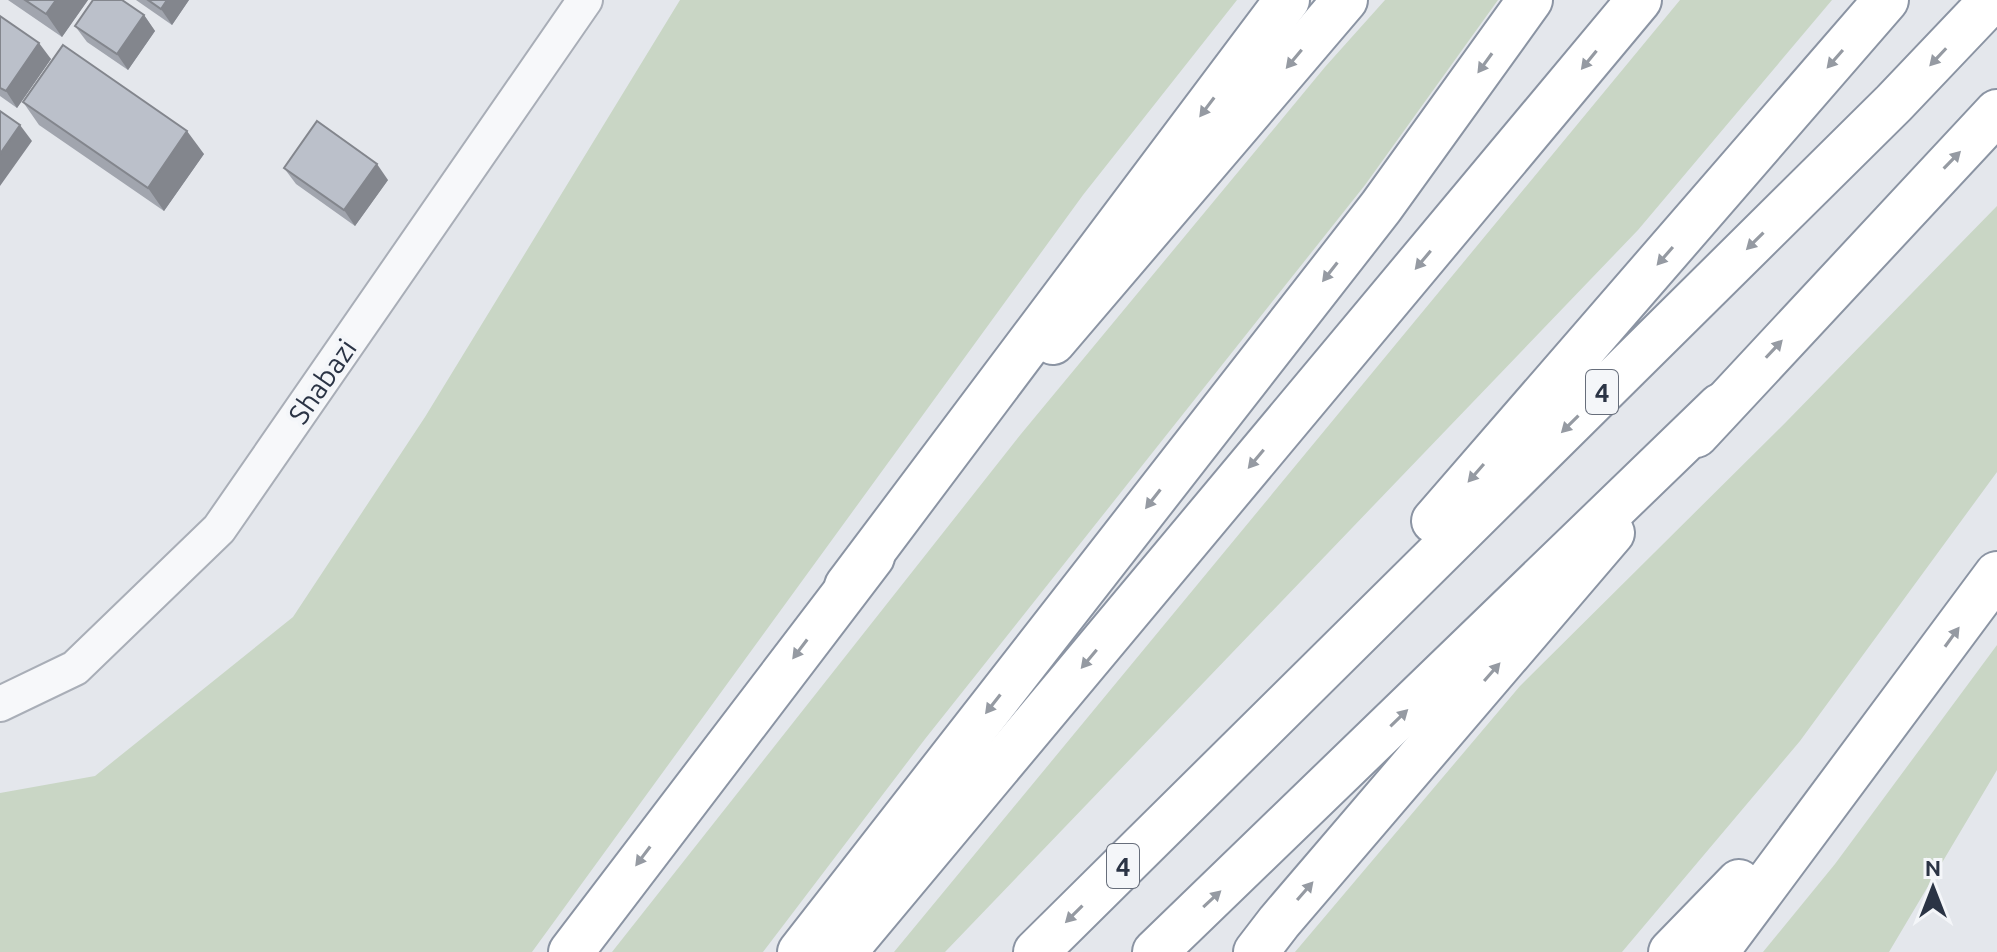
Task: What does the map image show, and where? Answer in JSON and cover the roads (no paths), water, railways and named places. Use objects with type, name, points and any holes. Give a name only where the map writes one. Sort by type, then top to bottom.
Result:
[{"type":"highway","points":[[571,952],[1287,0]]},
{"type":"highway","points":[[847,586],[1345,0]]},
{"type":"highway","points":[[800,952],[1381,207],[1530,0]]},
{"type":"highway","points":[[844,952],[1639,0]]},
{"type":"highway","points":[[1209,780],[1886,0]]},
{"type":"highway","name":"4","points":[[1036,952],[1883,115],[1992,0]]},
{"type":"highway","points":[[1155,952],[1720,406],[1997,112]]},
{"type":"highway","points":[[1256,952],[1720,406]]},
{"type":"highway","points":[[1716,952],[1997,574]]},
{"type":"highway","points":[[1671,952],[1826,793],[1905,700]]},
{"type":"street","name":"Shabazi","points":[[0,704],[75,668],[219,529],[585,0]]}]
